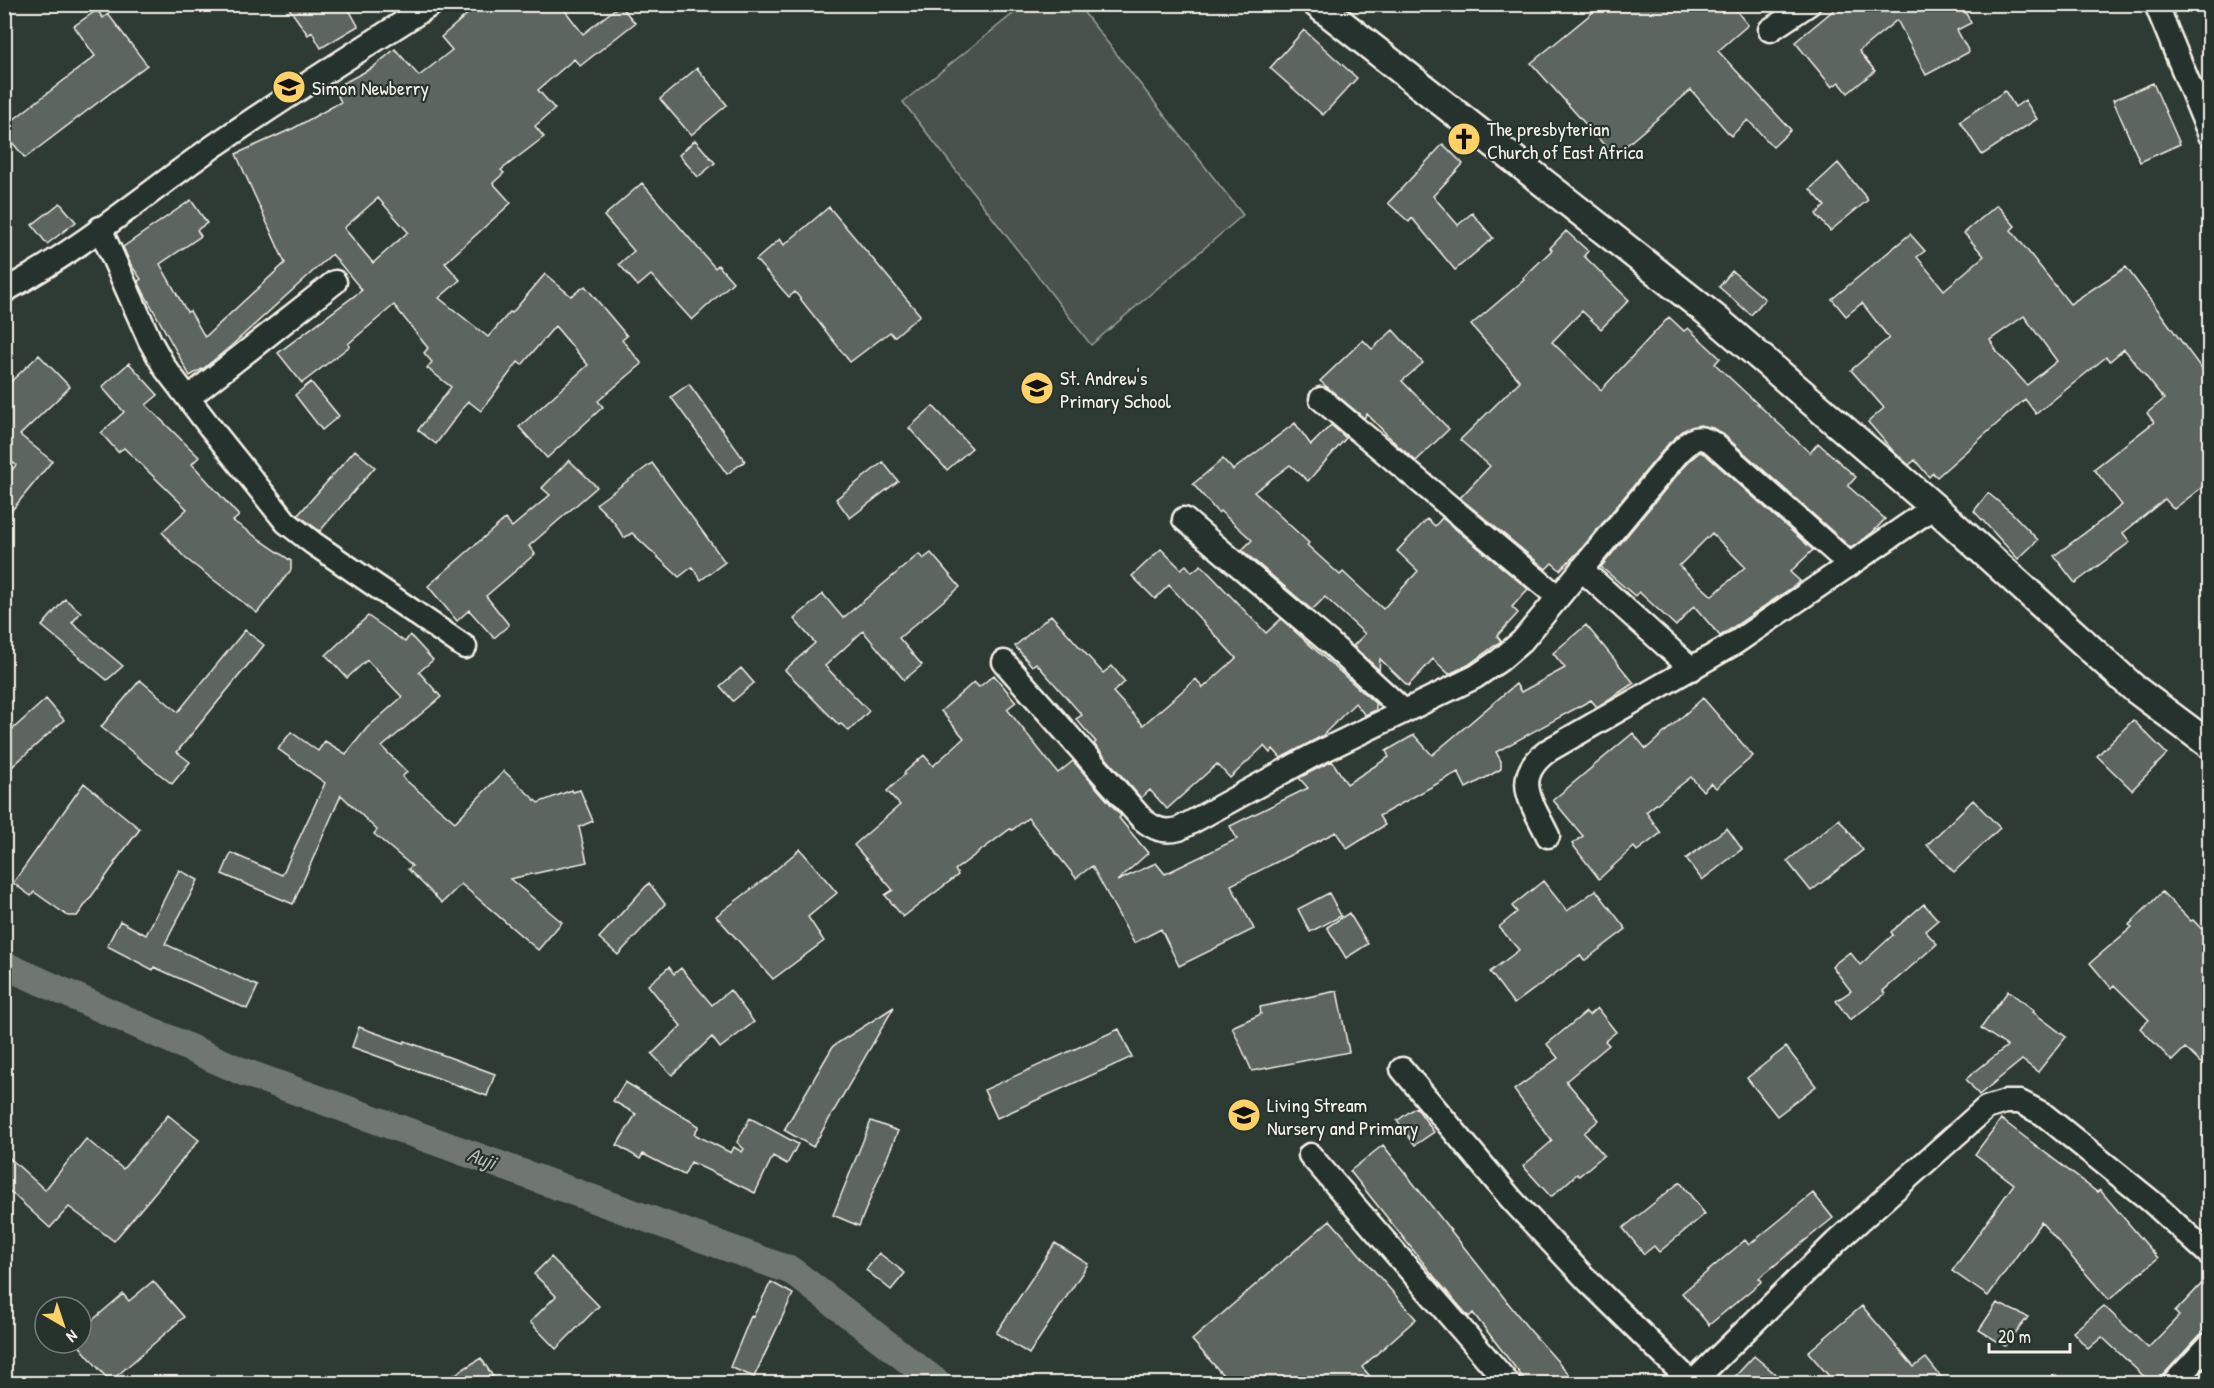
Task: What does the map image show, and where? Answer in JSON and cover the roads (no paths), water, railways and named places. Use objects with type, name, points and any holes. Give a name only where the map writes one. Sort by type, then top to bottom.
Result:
[{"type":"street","points":[[4,291],[100,228],[332,67],[432,4]]},
{"type":"street","points":[[1317,4],[1715,318],[1934,507],[2135,689],[2210,745]]},
{"type":"street","points":[[1770,30],[1809,4]]},
{"type":"street","points":[[2156,4],[2210,135]]},
{"type":"street","points":[[100,228],[150,340],[165,368],[286,522],[465,647]]},
{"type":"street","points":[[188,398],[335,282]]},
{"type":"street","points":[[1321,399],[1558,597]]},
{"type":"street","points":[[1004,662],[1142,819],[1152,827],[1163,831],[1179,829],[1312,756],[1475,677],[1500,660],[1522,641],[1678,453],[1694,438],[1704,438],[1714,444],[1850,565]]},
{"type":"street","points":[[1548,836],[1526,789],[1529,770],[1535,760],[1735,643],[1934,507]]},
{"type":"street","points":[[1184,519],[1330,643],[1404,711]]},
{"type":"street","points":[[1581,569],[1692,669]]},
{"type":"street","points":[[1402,1069],[1512,1200],[1588,1281],[1692,1383],[1836,1242],[1986,1108],[2005,1102],[2020,1102],[2043,1114],[2152,1202],[2210,1255]]},
{"type":"street","points":[[1310,1155],[1509,1383]]},
{"type":"street","points":[[2173,1383],[2210,1344]]},
{"type":"waterway","name":"Auji","points":[[4,965],[241,1071],[792,1271],[939,1384]]},
{"type":"place","name":"Simon Newberry","points":[[289,87]]},
{"type":"place","name":"The presbyterian Church of East Africa","points":[[1464,139]]},
{"type":"place","name":"St. Andrew's Primary School","points":[[1037,388]]},
{"type":"place","name":"Living Stream Nursery and Primary","points":[[1244,1115]]}]
